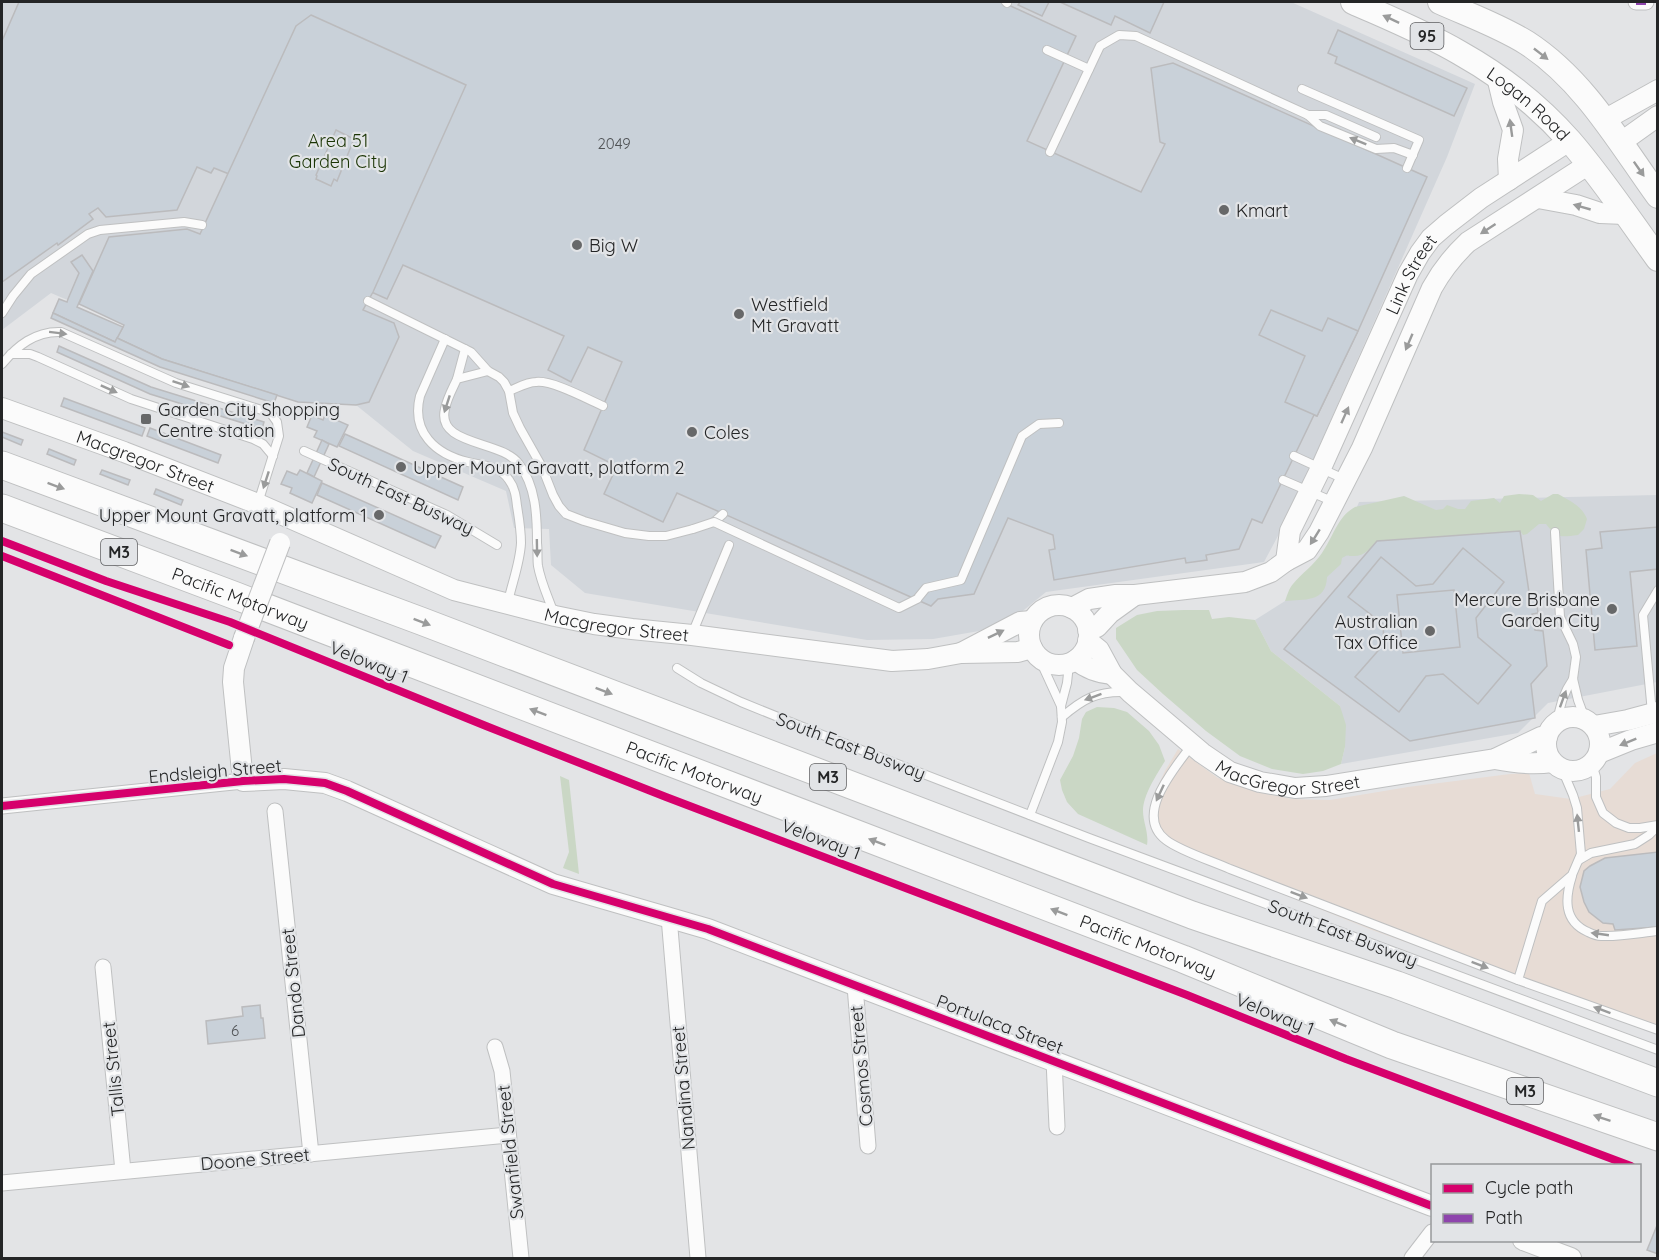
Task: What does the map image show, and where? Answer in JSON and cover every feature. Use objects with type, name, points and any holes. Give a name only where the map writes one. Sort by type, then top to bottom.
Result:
[{"type":"highway","name":"M3","points":[[2,465],[1192,915],[1397,985],[1658,1083]]},
{"type":"highway","name":"Pacific Motorway","points":[[2,508],[1183,959],[1392,1045],[1658,1137]]},
{"type":"main road","name":"Logan Road","points":[[1353,2],[1459,52],[1497,77],[1538,110],[1589,164],[1658,259]]},
{"type":"main road","name":"95","points":[[1440,2],[1511,34],[1547,58],[1575,84],[1604,120],[1658,196]]},
{"type":"main road","name":"Link Street","points":[[1569,141],[1604,120]]},
{"type":"main road","name":"Link Street","points":[[1589,164],[1620,143]]},
{"type":"street","points":[[1636,2],[1647,2]]},
{"type":"street","points":[[1497,77],[1513,130],[1508,159],[1509,180]]},
{"type":"street","name":"Link Street","points":[[1604,120],[1658,90]]},
{"type":"street","name":"Link Street","points":[[1620,143],[1658,116]]},
{"type":"street","name":"Link Street","points":[[1286,561],[1290,531],[1321,468],[1408,274],[1420,253],[1431,238],[1446,225],[1569,141]]},
{"type":"street","name":"Link Street","points":[[1072,608],[1089,599],[1245,582],[1271,572],[1307,549],[1319,532],[1346,480],[1440,272],[1468,242],[1589,164]]},
{"type":"street","points":[[1538,198],[1576,205],[1600,213],[1625,214]]},
{"type":"street","name":"Macgregor Street","points":[[2,408],[258,504],[454,590],[555,616],[622,628],[892,661],[928,659],[961,653],[1018,652],[1038,655]]},
{"type":"street","points":[[243,781],[233,682],[234,668],[290,518]]},
{"type":"street","name":"Link Street","points":[[1088,635],[1110,613],[1135,595]]},
{"type":"street","points":[[1054,606],[1072,608],[1085,621],[1088,635],[1082,655],[1073,662],[1061,665],[1038,655],[1029,639],[1032,621],[1046,608],[1054,606]]},
{"type":"street","name":"Macgregor Street","points":[[961,653],[1020,622],[1032,621]]},
{"type":"street","name":"MacGregor Street","points":[[1088,635],[1112,674],[1192,745],[1230,772],[1260,782],[1295,788],[1326,786],[1495,759],[1541,737],[1552,729]]},
{"type":"street","name":"MacGregor Street","points":[[1073,662],[1101,673],[1112,674]]},
{"type":"street","points":[[1576,717],[1589,723],[1656,720],[1631,740],[1596,759],[1586,769],[1569,771],[1557,765],[1548,754],[1546,745],[1552,729],[1566,718],[1576,717]]},
{"type":"street","points":[[1589,723],[1600,739],[1596,759]]},
{"type":"street","name":"MacGregor Street","points":[[1495,759],[1522,764],[1557,765]]},
{"type":"street","name":"Endsleigh Street","points":[[2,806],[243,781],[284,779],[325,783],[553,884]]},
{"type":"street","name":"Dando Street","points":[[275,812],[311,1154]]},
{"type":"street","name":"Portulaca Street","points":[[553,884],[708,928],[1431,1206]]},
{"type":"street","name":"Nandina Street","points":[[669,917],[698,1258]]},
{"type":"street","name":"Tallis Street","points":[[103,967],[123,1171]]},
{"type":"street","name":"Cosmos Street","points":[[855,986],[868,1146]]},
{"type":"street","name":"Swanfield Street","points":[[495,1047],[502,1071],[521,1258]]},
{"type":"street","points":[[1054,1060],[1057,1126]]},
{"type":"street","name":"Doone Street","points":[[2,1183],[508,1134]]},
{"type":"street","points":[[1412,1258],[1431,1234]]},
{"type":"street","points":[[1528,1242],[1571,1258]]},
{"type":"lane","points":[[1050,152],[1100,46],[1119,34],[1136,36],[1308,115],[1320,126],[1376,149],[1394,148],[1413,155]]},
{"type":"lane","points":[[1047,50],[1089,69]]},
{"type":"lane","points":[[1302,89],[1419,140],[1407,168]]},
{"type":"lane","points":[[1308,115],[1326,115],[1376,137]]},
{"type":"lane","points":[[2,313],[31,274],[88,234],[100,230],[184,222],[202,225]]},
{"type":"lane","points":[[368,301],[471,352],[488,372],[504,382],[520,428],[542,468],[553,495],[566,514],[625,533],[649,536],[666,536],[693,529],[714,522],[723,514]]},
{"type":"lane","points":[[2,364],[19,346],[32,337],[46,332],[61,332],[176,383],[260,408],[272,415],[279,427],[279,440],[258,504]]},
{"type":"lane","points":[[446,339],[420,396],[418,405],[421,428],[431,445],[466,462],[494,467],[503,472],[514,489],[521,544],[507,604]]},
{"type":"lane","points":[[465,349],[457,379],[444,410],[444,419],[447,426],[460,438],[509,454],[526,473],[537,517],[537,564],[555,616]]},
{"type":"lane","points":[[11,354],[30,354],[131,399],[254,439],[263,444],[273,456]]},
{"type":"lane","points":[[457,379],[488,372]]},
{"type":"lane","points":[[509,392],[530,382],[538,381],[559,387],[603,406]]},
{"type":"lane","points":[[714,522],[899,608],[917,599],[926,588],[961,580],[1022,436],[1039,424],[1059,423]]},
{"type":"lane","name":"South East Busway","points":[[304,451],[447,515],[497,544]]},
{"type":"lane","points":[[1294,456],[1346,480]]},
{"type":"lane","points":[[1283,480],[1335,502]]},
{"type":"lane","points":[[1555,532],[1560,617],[1573,644],[1576,657],[1574,679],[1578,700],[1589,723]]},
{"type":"lane","points":[[692,635],[729,544]]},
{"type":"lane","points":[[1656,720],[1643,615],[1658,590]]},
{"type":"lane","points":[[1038,655],[1061,706]]},
{"type":"lane","points":[[1030,815],[1053,759],[1061,730],[1061,706],[1073,662]]},
{"type":"lane","name":"South East Busway","points":[[677,668],[701,683],[741,702],[1030,815],[1658,1050]]},
{"type":"lane","points":[[1552,729],[1565,691],[1574,679]]},
{"type":"lane","points":[[1062,717],[1083,700],[1098,694],[1130,692]]},
{"type":"lane","points":[[1192,745],[1167,778],[1156,799],[1155,823],[1163,838],[1230,869],[1518,980],[1658,1030]]},
{"type":"lane","points":[[1596,759],[1596,797],[1603,813],[1616,823],[1629,828],[1658,826]]},
{"type":"lane","points":[[1557,765],[1573,795],[1577,808],[1581,854],[1572,875],[1566,902],[1576,924],[1582,930],[1602,936],[1658,931]]},
{"type":"lane","points":[[1578,861],[1591,853],[1635,844],[1658,826]]},
{"type":"lane","points":[[1518,980],[1542,901],[1572,875]]},
{"type":"shaded area","name":"Westfield Mt Gravatt","points":[[2,2],[1291,2],[1475,84],[1447,157],[1286,521],[1264,562],[1046,592],[1019,614],[979,631],[933,639],[867,640],[585,593],[551,565],[549,529],[514,528],[506,491],[413,451],[356,405],[117,338],[124,324],[51,293],[2,330]]},
{"type":"shaded area","points":[[1657,495],[1657,682],[1548,703],[1518,733],[1341,764],[1345,747],[1340,706],[1271,651],[1255,620],[1301,591],[1337,555],[1359,502]]},
{"type":"shaded area","points":[[1178,749],[1218,778],[1257,792],[1292,799],[1330,800],[1408,787],[1529,773],[1535,794],[1571,799],[1610,789],[1635,763],[1657,753],[1657,1032],[1372,930],[1178,852],[1158,839],[1150,820],[1154,794]]},
{"type":"green space","points":[[1553,494],[1558,494],[1582,511],[1587,519],[1584,529],[1578,535],[1563,536],[1556,535],[1546,524],[1539,524],[1523,535],[1520,531],[1377,541],[1363,554],[1342,558],[1341,564],[1327,577],[1323,591],[1318,595],[1313,598],[1285,601],[1292,586],[1326,547],[1340,521],[1355,507],[1404,496],[1436,510],[1443,509],[1447,505],[1465,509],[1471,501],[1494,498],[1500,503],[1504,496],[1533,495],[1541,501]]},
{"type":"green space","points":[[1209,610],[1212,619],[1229,617],[1255,620],[1271,651],[1340,706],[1346,725],[1345,747],[1341,764],[1323,771],[1303,774],[1272,769],[1240,756],[1206,731],[1137,670],[1116,639],[1116,628],[1137,615],[1157,611]]},
{"type":"green space","points":[[1097,707],[1114,708],[1127,712],[1149,731],[1159,745],[1165,761],[1145,798],[1143,815],[1147,845],[1078,814],[1067,802],[1062,790],[1060,780],[1073,756],[1082,719],[1086,712]]},
{"type":"green space","points":[[560,776],[569,780],[579,874],[563,868],[569,852]]},
{"type":"building","name":"Westfield Mt Gravatt","points":[[19,2],[1002,2],[1076,36],[1027,141],[1141,192],[1165,144],[1160,142],[1151,68],[1173,63],[1427,177],[1317,416],[1314,415],[1262,523],[1252,519],[1239,549],[1206,555],[1207,560],[1186,563],[1185,558],[1054,580],[1049,550],[1055,549],[1053,535],[1008,518],[974,594],[938,599],[931,606],[677,493],[663,522],[604,494],[617,466],[584,450],[622,362],[588,347],[571,382],[548,370],[564,336],[403,265],[387,299],[208,219],[229,174],[214,168],[211,173],[197,167],[177,210],[106,217],[98,208],[89,214],[93,219],[2,282],[2,41]]},
{"type":"building","points":[[1020,2],[1049,2],[1042,16],[1018,5]]},
{"type":"building","points":[[1060,2],[1164,2],[1150,33],[1115,16],[1111,25]]},
{"type":"building","points":[[311,15],[466,85],[363,310],[394,323],[399,337],[369,402],[356,405],[298,402],[162,359],[117,338],[124,325],[79,304],[109,237],[187,229],[200,234],[296,26]]},
{"type":"building","points":[[1338,30],[1467,88],[1454,116],[1335,63],[1337,57],[1328,53]]},
{"type":"building","points":[[336,130],[354,139],[337,181],[334,179],[331,186],[316,179],[316,175]]},
{"type":"building","points":[[82,255],[93,271],[77,307],[123,327],[115,342],[53,313],[59,299],[67,302],[79,273],[71,262]]},
{"type":"building","points":[[1271,310],[1322,331],[1328,318],[1358,331],[1317,416],[1285,402],[1305,356],[1259,335]]},
{"type":"building","points":[[53,313],[115,342],[117,338],[162,359],[277,395],[274,403],[160,367],[51,318]]},
{"type":"building","points":[[59,346],[151,387],[264,422],[262,429],[150,394],[57,352]]},
{"type":"building","points":[[64,398],[145,428],[142,436],[61,406]]},
{"type":"building","points":[[312,415],[323,420],[325,415],[348,425],[337,447],[314,437],[317,431],[307,427]]},
{"type":"building","points":[[150,428],[221,455],[218,463],[147,436]]},
{"type":"building","points":[[2,432],[23,440],[21,445],[2,437]]},
{"type":"building","name":"Upper Mount Gravatt, platform 2","points":[[345,434],[463,487],[458,500],[339,446]]},
{"type":"building","points":[[322,440],[329,444],[314,477],[307,473]]},
{"type":"building","points":[[49,449],[76,460],[74,465],[47,454]]},
{"type":"building","points":[[102,470],[130,480],[128,485],[100,474]]},
{"type":"building","points":[[300,470],[322,481],[312,503],[290,493],[292,488],[281,484],[287,471],[297,475]]},
{"type":"building","name":"Upper Mount Gravatt, platform 1","points":[[322,483],[441,536],[435,548],[317,495]]},
{"type":"building","points":[[156,489],[183,500],[181,505],[154,494]]},
{"type":"building","name":"Mercure Brisbane Garden City","points":[[1658,527],[1658,569],[1630,572],[1637,646],[1595,650],[1586,550],[1602,548],[1600,532]]},
{"type":"building","points":[[1520,531],[1529,592],[1535,593],[1538,613],[1532,614],[1535,630],[1543,631],[1547,666],[1531,684],[1535,718],[1410,741],[1284,649],[1377,541]]},
{"type":"building","name":"Australian Tax Office","points":[[1463,548],[1504,582],[1476,618],[1478,637],[1511,665],[1478,704],[1443,674],[1426,676],[1399,712],[1355,677],[1384,644],[1383,624],[1348,597],[1381,557],[1416,586],[1433,584]]},
{"type":"building","points":[[1454,590],[1460,647],[1403,653],[1397,595]]},
{"type":"building","points":[[1658,852],[1658,927],[1615,930],[1613,924],[1603,923],[1589,912],[1580,887],[1584,871],[1605,858]]},
{"type":"building","points":[[260,1005],[265,1038],[208,1044],[206,1021],[243,1016],[242,1007]]},
{"type":"building","points":[[1658,1223],[1658,1254],[1647,1250]]},
{"type":"marked path","points":[[1636,2],[1646,2]]},
{"type":"cycle path","name":"Veloway 1","points":[[2,541],[106,581],[230,622],[666,797],[1187,995],[1346,1059],[1626,1164]]},
{"type":"cycle path","points":[[2,556],[229,645]]},
{"type":"cycle path","points":[[2,806],[243,781],[284,779],[325,783],[553,884],[708,929],[1431,1206]]},
{"type":"place","name":"Kmart","points":[[1224,210]]},
{"type":"place","name":"Big W","points":[[577,245]]},
{"type":"place","name":"Westfield Mt Gravatt","points":[[739,314]]},
{"type":"place","name":"Garden City Shopping Centre station","points":[[146,419]]},
{"type":"place","name":"Coles","points":[[692,432]]},
{"type":"place","name":"Upper Mount Gravatt, platform 2","points":[[401,467]]},
{"type":"place","name":"Upper Mount Gravatt, platform 1","points":[[379,515]]},
{"type":"place","name":"Mercure Brisbane Garden City","points":[[1612,609]]},
{"type":"place","name":"Australian Tax Office","points":[[1430,631]]},
{"type":"park label","name":"Area 51 Garden City","points":[[338,150]]}]
